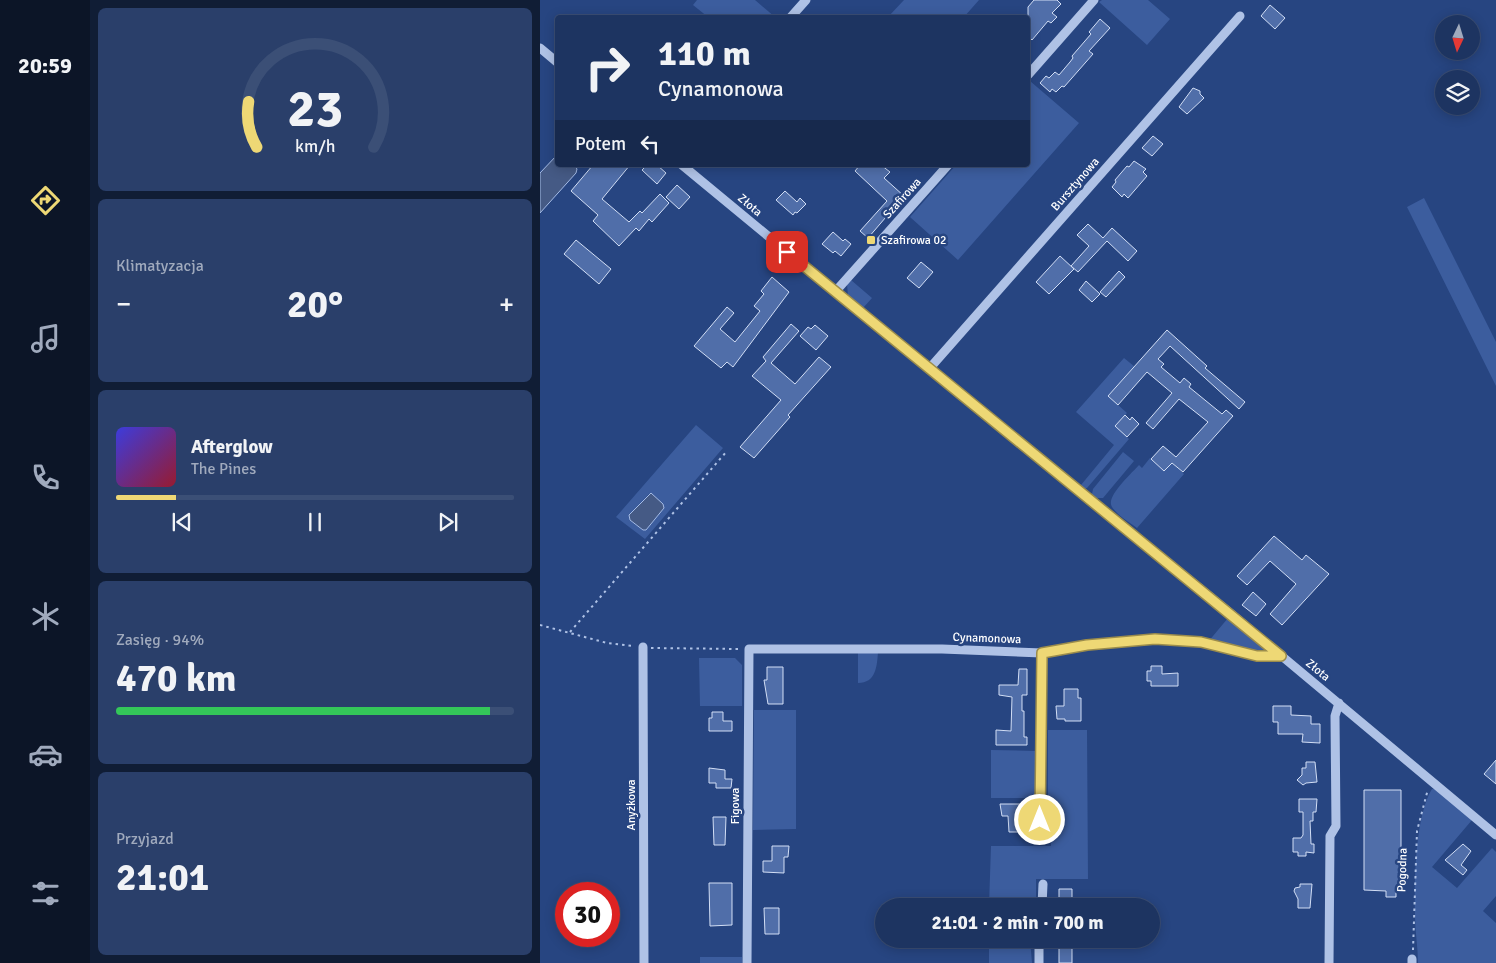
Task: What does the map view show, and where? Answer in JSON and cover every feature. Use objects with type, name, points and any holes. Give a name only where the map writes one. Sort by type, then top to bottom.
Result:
[{"type":"street","points":[[793,15],[806,0]]},
{"type":"street","points":[[1030,73],[1094,0]]},
{"type":"street","name":"Bursztynowa","points":[[929,369],[1240,16]]},
{"type":"street","points":[[540,48],[555,60]]},
{"type":"street","name":"Złota","points":[[684,167],[1339,703],[1496,835]]},
{"type":"street","name":"Szafirowa","points":[[835,292],[946,167]]},
{"type":"street","name":"Cynamonowa","points":[[749,649],[942,649],[1042,653],[1087,645],[1155,639],[1201,642],[1257,656],[1281,656]]},
{"type":"street","name":"Anyżkowa","points":[[643,647],[644,963]]},
{"type":"street","name":"Figowa","points":[[747,963],[749,649]]},
{"type":"street","points":[[1040,838],[1042,653]]},
{"type":"street","points":[[1329,963],[1330,836],[1336,826],[1335,716],[1339,703]]},
{"type":"street","points":[[1042,898],[1043,884]]},
{"type":"street","points":[[1039,963],[1040,948]]},
{"type":"path","points":[[570,632],[727,452]]},
{"type":"path","name":"Pogodna","points":[[1412,961],[1416,831],[1431,779]]},
{"type":"shaded area","points":[[697,0],[755,0],[773,15],[706,15],[693,5]]},
{"type":"shaded area","points":[[904,0],[979,0],[966,15],[890,15]]},
{"type":"shaded area","points":[[1102,0],[1148,0],[1170,19],[1147,45],[1099,2]]},
{"type":"shaded area","points":[[1030,81],[1079,123],[958,260],[910,217],[954,167],[1030,167]]},
{"type":"shaded area","points":[[555,157],[555,167],[576,167],[577,169],[576,173],[540,213],[540,173]]},
{"type":"shaded area","points":[[1424,198],[1496,342],[1496,386],[1407,207]]},
{"type":"shaded area","points":[[851,280],[872,298],[863,308],[848,296],[847,284]]},
{"type":"shaded area","points":[[1124,358],[1135,367],[1108,396],[1127,413],[1115,426],[1129,439],[1087,488],[1084,489],[1081,485],[1114,445],[1076,412]]},
{"type":"shaded area","points":[[696,425],[723,448],[645,539],[616,517]],"holes":[[[649,494],[664,508],[646,530],[643,530],[630,520],[629,515]]]},
{"type":"shaded area","points":[[1123,452],[1134,461],[1103,498],[1096,498],[1092,494],[1093,489]]},
{"type":"shaded area","points":[[1150,458],[1164,471],[1172,463],[1184,474],[1137,528],[1112,507],[1112,497],[1139,465],[1142,468]]},
{"type":"shaded area","points":[[651,493],[663,504],[664,508],[646,530],[643,530],[630,520],[629,515]]},
{"type":"shaded area","points":[[1228,618],[1266,649],[1258,654],[1208,642]]},
{"type":"shaded area","points":[[858,652],[878,652],[876,668],[872,677],[869,680],[858,683]]},
{"type":"shaded area","points":[[699,658],[735,658],[742,665],[742,706],[700,706]]},
{"type":"shaded area","points":[[754,710],[796,710],[796,829],[753,830]]},
{"type":"shaded area","points":[[1048,730],[1087,730],[1088,879],[1036,879],[1036,898],[989,898],[991,846],[1051,846],[1051,827],[1048,824]]},
{"type":"shaded area","points":[[991,750],[1036,751],[1036,798],[991,798]]},
{"type":"shaded area","points":[[1432,789],[1436,789],[1472,820],[1432,867],[1457,888],[1492,848],[1496,852],[1496,896],[1483,911],[1496,923],[1496,963],[1418,963],[1415,922],[1415,869],[1422,816]]},
{"type":"shaded area","points":[[989,948],[1031,948],[1032,963],[989,963]]},
{"type":"shaded area","points":[[700,957],[742,957],[742,963],[700,963]]},
{"type":"building","points":[[1034,0],[1057,0],[1061,4],[1052,13],[1057,17],[1051,23],[1048,21],[1032,40],[1030,38],[1028,7]]},
{"type":"building","points":[[1270,5],[1285,18],[1275,29],[1261,16]]},
{"type":"building","points":[[1100,19],[1110,28],[1089,51],[1093,54],[1064,87],[1062,86],[1056,92],[1052,89],[1050,92],[1040,83],[1046,76],[1049,78],[1055,72],[1059,75],[1091,34],[1089,32]]},
{"type":"building","points":[[1193,88],[1200,91],[1204,98],[1187,114],[1179,107]]},
{"type":"building","points":[[1153,136],[1163,144],[1152,156],[1142,148]]},
{"type":"building","points":[[1134,161],[1146,169],[1143,172],[1147,176],[1128,198],[1124,194],[1122,197],[1112,187],[1116,182],[1115,180]]},
{"type":"building","points":[[591,167],[628,167],[602,199],[629,222],[640,211],[642,213],[660,194],[669,203],[652,222],[649,219],[639,231],[636,228],[619,246],[593,221],[598,215],[571,191]]},
{"type":"building","points":[[645,167],[659,167],[666,173],[657,184],[642,170]]},
{"type":"building","points":[[858,167],[884,167],[890,172],[884,178],[904,196],[868,238],[860,231],[887,201],[855,171]]},
{"type":"building","points":[[677,185],[690,197],[679,209],[666,197]]},
{"type":"building","points":[[785,191],[797,202],[800,198],[806,204],[793,215],[776,200]]},
{"type":"building","points":[[1088,224],[1103,238],[1112,228],[1137,251],[1128,261],[1107,241],[1078,272],[1071,266],[1089,246],[1077,235]]},
{"type":"building","points":[[833,232],[843,241],[845,239],[851,244],[841,256],[835,251],[833,253],[822,244]]},
{"type":"building","points":[[576,240],[611,269],[599,284],[564,254]]},
{"type":"building","points":[[1060,256],[1074,269],[1049,294],[1036,282]]},
{"type":"building","points":[[921,262],[933,272],[919,288],[907,278]]},
{"type":"building","points":[[1119,271],[1125,277],[1106,297],[1100,292]]},
{"type":"building","points":[[772,277],[789,292],[733,367],[727,362],[721,368],[694,346],[727,307],[734,313],[720,329],[735,342],[760,311],[754,306],[764,294],[761,291]]},
{"type":"building","points":[[1086,281],[1100,294],[1092,302],[1079,290]]},
{"type":"building","points":[[791,324],[799,331],[771,363],[795,384],[819,357],[831,367],[788,415],[790,417],[754,458],[740,447],[781,400],[752,376],[766,361],[763,357]]},
{"type":"building","points":[[815,325],[828,336],[816,350],[800,336],[808,327],[811,329]]},
{"type":"building","points":[[1167,330],[1207,366],[1205,368],[1245,402],[1239,409],[1170,346],[1158,359],[1164,364],[1161,367],[1180,383],[1184,378],[1191,384],[1189,387],[1222,414],[1226,410],[1233,416],[1183,472],[1172,463],[1164,471],[1151,459],[1163,446],[1176,457],[1208,422],[1179,399],[1153,429],[1146,423],[1172,393],[1147,372],[1118,405],[1108,396]]},
{"type":"building","points":[[1125,415],[1130,420],[1132,417],[1139,424],[1127,437],[1115,426]]},
{"type":"building","points":[[1274,536],[1302,560],[1306,555],[1329,574],[1282,625],[1270,614],[1296,584],[1270,561],[1247,585],[1237,576]]},
{"type":"building","points":[[1253,592],[1266,604],[1256,616],[1242,605]]},
{"type":"building","points":[[1151,666],[1162,666],[1162,674],[1178,673],[1178,686],[1151,686],[1151,681],[1147,681],[1147,671],[1151,671]]},
{"type":"building","points":[[767,667],[783,667],[783,704],[768,704],[764,680],[767,680]]},
{"type":"building","points":[[1019,669],[1027,669],[1027,695],[1022,695],[1022,711],[1024,711],[1024,737],[1027,737],[1027,745],[996,745],[996,730],[1011,731],[1012,697],[999,695],[999,685],[1018,685]]},
{"type":"building","points":[[1064,689],[1078,689],[1078,698],[1081,698],[1081,721],[1057,719],[1056,706],[1064,706]]},
{"type":"building","points":[[1273,706],[1291,706],[1291,715],[1311,716],[1311,724],[1320,724],[1320,743],[1302,742],[1303,734],[1278,734],[1278,722],[1273,722]]},
{"type":"building","points":[[712,712],[723,712],[723,721],[732,721],[732,731],[709,731],[709,718],[712,718]]},
{"type":"building","points":[[1496,760],[1496,784],[1484,774]]},
{"type":"building","points":[[1306,762],[1315,762],[1317,782],[1303,785],[1297,780],[1302,775],[1302,768],[1306,768]]},
{"type":"building","points":[[709,768],[725,770],[725,779],[732,779],[731,788],[716,788],[716,783],[709,783]]},
{"type":"building","points":[[1364,790],[1401,790],[1401,891],[1396,890],[1396,897],[1386,897],[1386,891],[1364,890]]},
{"type":"building","points":[[1299,799],[1317,799],[1316,812],[1313,812],[1313,821],[1310,821],[1311,844],[1314,844],[1314,853],[1306,852],[1306,856],[1298,856],[1298,852],[1293,852],[1293,838],[1301,838],[1303,835],[1303,812],[1299,812]]},
{"type":"building","points":[[1000,804],[1027,804],[1027,813],[1022,813],[1022,832],[1009,832],[1008,816],[1002,816]]},
{"type":"building","points":[[713,817],[726,817],[725,845],[714,845]]},
{"type":"building","points":[[1463,844],[1471,851],[1461,865],[1467,870],[1463,875],[1445,860]]},
{"type":"building","points":[[772,846],[789,846],[788,857],[784,857],[784,873],[763,872],[763,861],[772,861]]},
{"type":"building","points":[[709,883],[732,883],[732,925],[710,926]]},
{"type":"building","points":[[1300,884],[1312,884],[1310,908],[1298,908],[1298,899],[1294,891],[1295,888],[1300,887]]},
{"type":"building","points":[[1059,889],[1072,889],[1072,898],[1059,898]]},
{"type":"building","points":[[764,908],[779,908],[779,934],[765,934]]},
{"type":"building","points":[[1059,948],[1072,948],[1072,963],[1059,963]]},
{"type":"place","name":"Szafirowa 02","points":[[871,240]]},
{"type":"route","points":[[787,252],[1281,656],[1257,656],[1201,642],[1155,639],[1087,645],[1042,653],[1040,820]]}]
